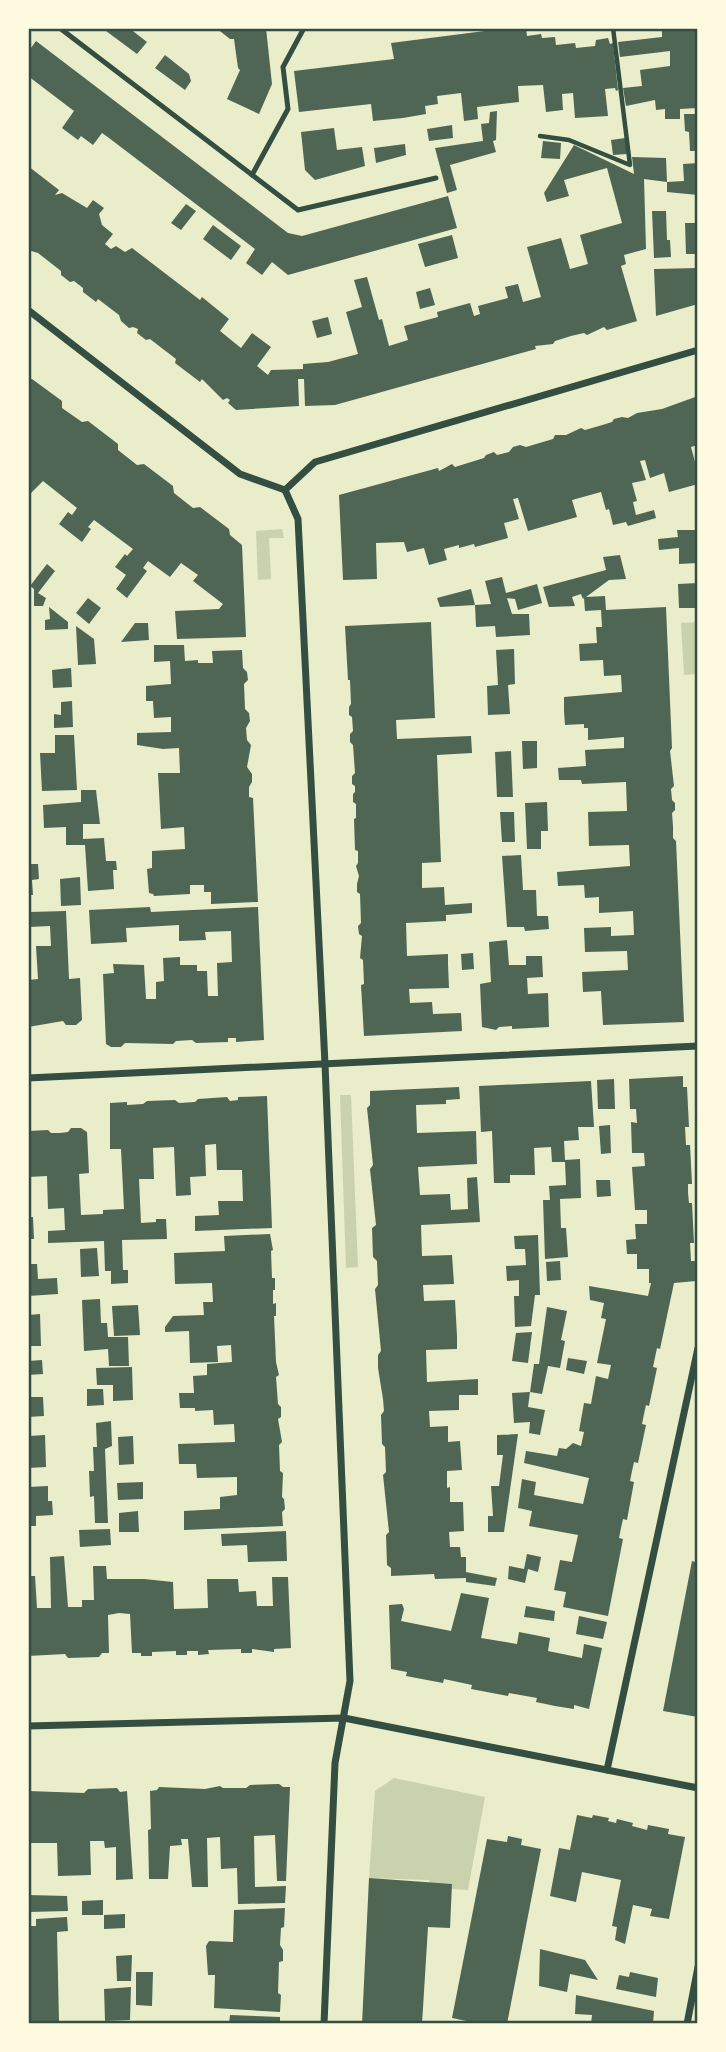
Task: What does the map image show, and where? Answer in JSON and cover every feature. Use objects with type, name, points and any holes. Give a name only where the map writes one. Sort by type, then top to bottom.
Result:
[{"type":"street","points":[[28,310],[240,474],[285,490],[298,519],[325,1064],[350,1681],[335,1763],[324,2024]]},
{"type":"street","points":[[285,490],[315,462],[655,361],[698,351]]},
{"type":"street","points":[[28,1078],[698,1046]]},
{"type":"street","points":[[607,1770],[698,1348]]},
{"type":"street","points":[[28,1726],[344,1718],[698,1788]]},
{"type":"street","points":[[687,2024],[698,1967]]},
{"type":"lane","points":[[252,175],[288,109],[283,67],[304,28]]},
{"type":"lane","points":[[61,29],[298,210],[436,178]]},
{"type":"path","points":[[540,136],[569,141],[630,165],[613,28]]},
{"type":"green space","points":[[282,529],[284,538],[269,538],[271,579],[258,580],[256,531]]},
{"type":"green space","points":[[698,622],[697,674],[684,675],[681,623]]},
{"type":"green space","points":[[340,1095],[351,1095],[358,1267],[346,1268]]},
{"type":"green space","points":[[394,1778],[485,1797],[468,1890],[452,1889],[452,1884],[430,1883],[429,1880],[369,1878],[375,1791]]},
{"type":"building","points":[[108,28],[129,28],[147,42],[137,54],[106,31]]},
{"type":"building","points":[[216,28],[266,28],[272,84],[259,114],[227,99],[240,70],[234,39]]},
{"type":"building","points":[[526,28],[527,36],[541,34],[542,38],[555,37],[556,45],[575,43],[576,48],[595,46],[596,40],[608,38],[610,44],[613,43],[618,90],[605,89],[608,116],[575,118],[573,93],[562,94],[563,110],[546,112],[543,85],[518,86],[519,102],[477,107],[478,119],[464,121],[461,93],[437,96],[438,104],[425,106],[426,114],[403,118],[373,121],[371,104],[299,112],[294,71],[394,59],[391,43]]},
{"type":"building","points":[[696,28],[698,108],[680,109],[680,119],[665,119],[665,109],[656,110],[655,100],[626,106],[623,88],[642,86],[640,70],[670,66],[670,51],[620,57],[618,42],[662,37],[662,31]]},
{"type":"building","points":[[36,41],[288,233],[302,236],[448,196],[457,228],[288,275],[272,262],[262,275],[246,263],[255,249],[109,138],[102,133],[93,145],[81,136],[78,140],[62,128],[74,111],[28,76],[28,52]]},
{"type":"building","points":[[165,55],[189,74],[191,81],[185,90],[155,68]]},
{"type":"building","points":[[497,111],[496,140],[493,141],[496,152],[450,165],[457,190],[447,193],[435,148],[483,141],[481,124],[489,123],[490,112]]},
{"type":"building","points":[[684,114],[698,114],[698,151],[690,151]]},
{"type":"building","points":[[452,125],[453,138],[429,141],[427,129]]},
{"type":"building","points":[[334,128],[337,150],[362,147],[365,166],[315,180],[305,170],[301,132]]},
{"type":"building","points":[[625,138],[627,154],[613,155],[611,140]]},
{"type":"building","points":[[543,141],[561,143],[560,159],[541,158]]},
{"type":"building","points":[[405,144],[406,155],[376,163],[374,148]]},
{"type":"building","points":[[574,145],[634,174],[632,157],[666,158],[667,182],[644,179],[646,249],[624,255],[626,264],[621,266],[637,321],[607,330],[604,327],[587,335],[584,333],[571,336],[553,344],[535,346],[536,349],[335,405],[305,406],[304,379],[298,379],[299,406],[236,410],[228,403],[230,400],[223,400],[202,379],[200,382],[175,363],[176,359],[150,339],[146,340],[137,333],[138,329],[129,328],[119,315],[98,299],[96,302],[83,292],[83,288],[61,275],[61,271],[38,253],[28,250],[28,166],[59,190],[55,195],[62,193],[87,208],[93,200],[104,208],[99,214],[102,225],[113,234],[105,244],[111,249],[116,246],[125,252],[132,248],[200,300],[202,297],[229,319],[220,331],[241,348],[252,333],[271,347],[257,366],[268,375],[271,370],[303,369],[303,364],[328,362],[358,354],[346,312],[362,307],[354,280],[367,277],[389,346],[408,340],[404,326],[438,317],[437,312],[470,303],[474,316],[480,314],[478,306],[508,298],[505,287],[518,284],[523,302],[541,297],[527,247],[561,238],[570,269],[588,264],[580,235],[622,223],[607,168],[564,180],[569,196],[547,202],[544,193]]},
{"type":"building","points":[[698,163],[698,195],[667,192],[667,182],[684,181],[683,164]]},
{"type":"building","points":[[186,204],[196,211],[181,230],[171,223]]},
{"type":"building","points":[[652,211],[666,211],[667,240],[670,240],[671,257],[654,258]]},
{"type":"building","points":[[685,223],[698,223],[698,254],[686,254]]},
{"type":"building","points":[[213,225],[241,246],[231,260],[203,239]]},
{"type":"building","points":[[452,235],[458,258],[425,267],[418,244]]},
{"type":"building","points":[[698,268],[698,304],[656,316],[654,269]]},
{"type":"building","points":[[430,288],[435,305],[420,309],[416,292]]},
{"type":"building","points":[[328,317],[332,334],[317,338],[312,321]]},
{"type":"building","points":[[28,379],[32,379],[62,401],[62,408],[82,422],[88,421],[118,444],[118,450],[137,465],[144,464],[173,486],[174,493],[193,508],[200,507],[229,529],[230,535],[242,545],[246,637],[177,639],[175,611],[219,609],[223,604],[193,581],[198,575],[181,563],[170,577],[148,561],[143,568],[147,571],[127,598],[116,589],[126,575],[115,567],[125,554],[127,556],[133,549],[94,520],[82,542],[59,524],[68,512],[72,515],[77,508],[43,481],[28,496]]},
{"type":"building","points":[[698,396],[698,445],[691,447],[698,484],[669,492],[664,473],[650,478],[645,460],[640,461],[646,480],[632,483],[637,501],[633,502],[636,515],[654,510],[656,518],[628,526],[626,522],[613,525],[601,492],[572,500],[577,517],[528,531],[518,498],[513,499],[519,519],[504,523],[508,538],[475,547],[474,544],[444,549],[447,560],[429,565],[424,548],[407,552],[404,542],[376,543],[377,579],[343,580],[339,495],[438,468],[439,471],[452,464],[455,467],[494,452],[497,455],[509,452],[513,447],[526,447],[553,439],[555,435],[566,435],[581,428],[585,430],[612,422],[614,419],[662,409]]},
{"type":"building","points":[[677,530],[698,530],[698,563],[679,564],[679,548],[659,550],[658,539],[678,537]]},
{"type":"building","points":[[620,555],[626,579],[609,580],[586,597],[605,596],[606,610],[666,607],[670,751],[674,786],[671,789],[675,803],[672,813],[673,838],[676,841],[684,1022],[603,1025],[601,991],[583,992],[582,972],[628,970],[627,951],[585,952],[584,928],[611,927],[611,936],[634,935],[633,911],[599,913],[599,897],[585,898],[584,885],[558,886],[557,872],[630,866],[629,845],[589,846],[588,812],[627,811],[626,782],[582,784],[581,780],[559,780],[558,768],[586,766],[585,750],[624,748],[624,737],[588,740],[588,728],[584,728],[584,724],[565,725],[564,697],[622,692],[621,675],[604,676],[603,660],[580,661],[579,644],[597,643],[596,627],[602,627],[601,610],[585,611],[581,594],[572,597],[575,606],[549,607],[543,587],[606,570],[603,557]]},
{"type":"building","points":[[47,564],[55,571],[38,593],[46,598],[43,606],[34,606],[34,589],[30,586]]},
{"type":"building","points":[[502,577],[506,593],[537,584],[542,603],[518,610],[515,599],[507,598],[512,614],[529,614],[530,635],[496,637],[495,626],[476,627],[475,605],[491,604],[485,581]]},
{"type":"building","points":[[698,583],[698,608],[679,608],[678,584]]},
{"type":"building","points":[[471,589],[475,605],[440,607],[437,598]]},
{"type":"building","points":[[88,598],[101,608],[89,624],[76,613]]},
{"type":"building","points":[[49,607],[68,622],[68,629],[45,630],[45,620],[50,619]]},
{"type":"building","points":[[431,622],[435,718],[396,720],[397,739],[471,736],[472,753],[437,755],[441,862],[422,863],[422,888],[444,887],[445,905],[472,903],[472,913],[446,915],[446,921],[406,923],[407,956],[448,954],[449,988],[409,989],[410,1003],[432,1002],[433,1014],[461,1013],[462,1031],[364,1036],[361,985],[364,984],[363,960],[360,958],[362,936],[358,926],[361,923],[360,894],[357,892],[359,876],[356,866],[358,851],[355,850],[356,804],[353,802],[355,786],[352,784],[352,776],[355,773],[353,745],[350,742],[350,734],[353,731],[352,717],[349,715],[350,680],[345,626]]},
{"type":"building","points":[[135,623],[148,623],[149,640],[121,642]]},
{"type":"building","points":[[76,626],[94,639],[96,664],[78,665]]},
{"type":"building","points":[[154,645],[184,645],[185,661],[198,660],[198,663],[213,663],[212,651],[242,650],[243,668],[247,672],[248,680],[244,684],[245,709],[249,713],[250,721],[246,728],[247,740],[251,745],[247,767],[252,774],[249,797],[253,798],[258,902],[211,904],[211,892],[204,892],[204,885],[190,885],[190,894],[154,896],[149,893],[147,869],[152,868],[152,851],[185,849],[184,827],[161,829],[158,773],[180,773],[179,748],[163,749],[137,745],[137,733],[171,732],[171,717],[154,718],[153,701],[146,701],[146,686],[171,684],[170,661],[154,662]]},
{"type":"building","points":[[514,649],[515,684],[508,685],[510,714],[488,715],[487,686],[498,685],[496,650]]},
{"type":"building","points":[[71,668],[72,687],[53,688],[52,670]]},
{"type":"building","points":[[72,701],[73,727],[54,728],[54,714],[61,715],[61,702]]},
{"type":"building","points":[[55,735],[74,735],[77,790],[42,791],[40,753],[55,753]]},
{"type":"building","points":[[522,741],[537,741],[537,768],[523,769]]},
{"type":"building","points":[[511,751],[513,797],[497,797],[495,752]]},
{"type":"building","points":[[81,790],[96,790],[100,824],[83,824],[83,839],[104,838],[106,861],[116,861],[117,870],[113,870],[114,889],[88,891],[85,845],[66,845],[66,827],[44,828],[43,805],[81,802]]},
{"type":"building","points":[[547,802],[548,831],[541,831],[541,849],[527,849],[525,803]]},
{"type":"building","points":[[500,812],[514,812],[515,842],[502,842]]},
{"type":"building","points":[[521,855],[523,890],[536,890],[537,916],[548,916],[549,929],[525,931],[524,927],[507,927],[502,856]]},
{"type":"building","points":[[28,864],[38,864],[39,879],[32,880],[33,895],[28,895]]},
{"type":"building","points":[[80,877],[81,905],[61,906],[60,879]]},
{"type":"building","points":[[150,907],[151,912],[258,907],[264,1040],[236,1042],[236,1038],[228,1038],[228,1042],[196,1043],[192,1040],[176,1041],[173,1044],[125,1043],[121,1047],[106,1044],[103,974],[114,973],[113,964],[144,965],[146,999],[156,999],[156,982],[164,981],[163,958],[180,957],[180,965],[197,965],[197,971],[207,971],[208,996],[218,996],[217,963],[232,962],[231,931],[205,932],[206,940],[179,941],[179,925],[126,928],[127,942],[91,944],[89,910]]},
{"type":"building","points":[[66,911],[69,979],[80,978],[82,1020],[76,1025],[66,1025],[63,1021],[28,1027],[28,980],[38,979],[36,946],[51,946],[50,926],[29,927],[29,912]]},
{"type":"building","points":[[507,940],[509,965],[526,965],[526,956],[542,956],[543,977],[527,978],[528,994],[548,993],[549,1027],[512,1029],[512,1026],[499,1027],[496,1030],[482,1027],[480,984],[491,982],[489,942]]},
{"type":"building","points":[[473,953],[474,969],[462,970],[461,954]]},
{"type":"building","points":[[683,1076],[683,1087],[687,1087],[689,1127],[685,1127],[686,1145],[690,1145],[692,1184],[688,1184],[694,1243],[690,1243],[691,1261],[695,1261],[696,1281],[674,1283],[660,1349],[657,1348],[653,1367],[657,1368],[649,1406],[646,1405],[642,1424],[646,1425],[638,1463],[634,1462],[630,1481],[634,1482],[627,1520],[623,1519],[619,1538],[623,1539],[608,1616],[563,1607],[566,1592],[554,1590],[560,1560],[572,1562],[578,1535],[529,1526],[532,1511],[518,1508],[522,1479],[536,1482],[534,1495],[583,1504],[589,1478],[524,1463],[526,1451],[557,1456],[559,1448],[566,1449],[573,1443],[581,1446],[584,1432],[579,1431],[584,1403],[591,1404],[596,1376],[608,1379],[611,1365],[597,1363],[606,1319],[601,1318],[604,1303],[590,1300],[589,1286],[648,1296],[651,1283],[649,1269],[637,1269],[637,1254],[627,1254],[626,1240],[636,1239],[635,1224],[647,1224],[647,1210],[635,1210],[632,1167],[645,1166],[644,1153],[632,1153],[631,1122],[637,1123],[636,1109],[630,1109],[629,1079]]},
{"type":"building","points":[[614,1079],[615,1109],[598,1109],[597,1080]]},
{"type":"building","points":[[591,1081],[594,1127],[578,1127],[579,1140],[564,1141],[565,1160],[580,1159],[581,1198],[560,1199],[561,1228],[566,1228],[568,1257],[545,1259],[543,1200],[550,1200],[549,1186],[566,1185],[565,1162],[552,1162],[551,1147],[534,1148],[535,1175],[510,1175],[510,1183],[494,1183],[492,1131],[481,1132],[479,1086]]},
{"type":"building","points":[[459,1087],[460,1099],[446,1100],[446,1104],[416,1105],[417,1133],[476,1131],[477,1164],[418,1167],[420,1195],[450,1194],[451,1210],[468,1209],[467,1178],[477,1177],[480,1222],[421,1225],[422,1256],[452,1255],[454,1284],[423,1285],[424,1301],[455,1300],[457,1336],[457,1349],[426,1350],[427,1382],[478,1379],[478,1395],[459,1395],[459,1410],[429,1411],[430,1427],[448,1426],[448,1442],[460,1441],[462,1470],[447,1471],[447,1488],[450,1487],[450,1502],[463,1502],[464,1531],[449,1532],[450,1547],[460,1547],[461,1557],[466,1557],[466,1572],[497,1578],[495,1586],[466,1582],[466,1578],[435,1579],[434,1574],[391,1576],[391,1568],[387,1565],[386,1535],[389,1532],[381,1415],[384,1411],[378,1368],[378,1355],[381,1351],[375,1289],[378,1285],[377,1261],[373,1257],[372,1228],[376,1225],[367,1108],[370,1105],[370,1091]]},
{"type":"building","points":[[267,1096],[272,1228],[195,1231],[195,1216],[219,1215],[218,1201],[243,1201],[242,1170],[217,1170],[216,1144],[205,1145],[206,1176],[190,1177],[191,1195],[176,1196],[174,1147],[153,1148],[154,1179],[139,1179],[141,1223],[166,1219],[167,1239],[122,1240],[123,1270],[128,1270],[128,1283],[111,1284],[111,1271],[105,1271],[104,1241],[48,1243],[48,1231],[65,1230],[64,1208],[48,1209],[47,1176],[28,1177],[28,1131],[48,1130],[51,1133],[60,1133],[68,1132],[71,1128],[81,1128],[87,1132],[89,1173],[79,1174],[81,1215],[103,1214],[103,1210],[124,1209],[121,1149],[110,1149],[110,1103],[127,1102],[127,1105],[175,1100],[179,1103],[227,1097],[230,1101],[238,1100],[238,1097]]},
{"type":"building","points":[[610,1125],[611,1153],[601,1154],[599,1126]]},
{"type":"building","points":[[596,1180],[610,1180],[611,1196],[597,1197]]},
{"type":"building","points":[[28,1217],[33,1217],[34,1239],[28,1239]]},
{"type":"building","points":[[270,1234],[273,1250],[272,1278],[275,1278],[273,1304],[276,1303],[274,1316],[279,1375],[276,1377],[278,1404],[281,1407],[281,1417],[278,1419],[282,1442],[279,1445],[285,1509],[282,1512],[283,1526],[184,1530],[184,1511],[220,1509],[220,1497],[237,1495],[237,1477],[197,1478],[196,1464],[179,1464],[178,1444],[235,1442],[234,1424],[214,1425],[213,1410],[180,1408],[179,1393],[194,1393],[193,1376],[207,1375],[207,1364],[232,1362],[231,1345],[217,1346],[218,1362],[190,1363],[189,1331],[165,1332],[165,1327],[173,1316],[204,1315],[203,1302],[213,1302],[212,1283],[175,1284],[174,1253],[225,1251],[224,1236]]},
{"type":"building","points":[[538,1235],[540,1295],[535,1295],[531,1326],[515,1327],[514,1296],[519,1296],[519,1280],[507,1281],[506,1266],[526,1265],[525,1249],[515,1249],[514,1236]]},
{"type":"building","points":[[97,1248],[99,1276],[81,1277],[80,1249]]},
{"type":"building","points":[[560,1261],[561,1280],[547,1281],[546,1262]]},
{"type":"building","points":[[28,1264],[37,1264],[38,1279],[57,1278],[58,1294],[28,1296]]},
{"type":"building","points":[[100,1299],[101,1323],[107,1323],[108,1337],[128,1337],[129,1366],[109,1366],[108,1349],[84,1351],[82,1300]]},
{"type":"building","points":[[138,1305],[140,1335],[114,1336],[112,1306]]},
{"type":"building","points":[[547,1307],[567,1311],[561,1340],[565,1341],[560,1368],[548,1366],[542,1394],[530,1392],[534,1364],[539,1364]]},
{"type":"building","points":[[40,1314],[41,1346],[28,1346],[28,1315]]},
{"type":"building","points":[[532,1332],[528,1363],[512,1361],[516,1333]]},
{"type":"building","points":[[568,1358],[587,1361],[584,1374],[566,1370]]},
{"type":"building","points":[[42,1360],[43,1374],[28,1375],[28,1361]]},
{"type":"building","points":[[132,1367],[133,1400],[113,1401],[113,1385],[97,1385],[96,1368]]},
{"type":"building","points":[[87,1389],[103,1389],[104,1405],[87,1406]]},
{"type":"building","points":[[530,1392],[528,1407],[545,1410],[540,1435],[529,1433],[530,1422],[514,1423],[512,1393]]},
{"type":"building","points":[[28,1397],[43,1397],[44,1416],[28,1417]]},
{"type":"building","points":[[111,1421],[112,1446],[105,1449],[108,1523],[95,1523],[94,1496],[90,1497],[89,1471],[94,1471],[96,1423]]},
{"type":"building","points":[[518,1434],[504,1532],[488,1532],[488,1516],[493,1516],[491,1486],[499,1486],[503,1455],[497,1455],[497,1435]]},
{"type":"building","points":[[45,1435],[46,1467],[28,1468],[28,1436]]},
{"type":"building","points":[[133,1436],[134,1464],[119,1465],[118,1437]]},
{"type":"building","points":[[143,1482],[143,1499],[118,1500],[117,1483]]},
{"type":"building","points":[[48,1486],[48,1501],[52,1501],[53,1515],[36,1516],[36,1526],[28,1526],[28,1487]]},
{"type":"building","points":[[138,1511],[139,1532],[119,1532],[119,1513]]},
{"type":"building","points":[[110,1529],[111,1545],[80,1547],[79,1530]]},
{"type":"building","points":[[286,1531],[287,1561],[248,1562],[247,1545],[222,1546],[221,1534]]},
{"type":"building","points":[[527,1554],[541,1557],[538,1572],[528,1569],[525,1583],[508,1579],[509,1566],[524,1569]]},
{"type":"building","points":[[64,1556],[68,1607],[82,1607],[82,1600],[94,1600],[93,1566],[106,1566],[107,1579],[173,1582],[174,1609],[208,1608],[207,1579],[238,1579],[239,1592],[256,1591],[257,1606],[273,1606],[272,1577],[288,1577],[291,1648],[274,1649],[274,1652],[252,1649],[252,1653],[241,1653],[241,1649],[208,1650],[209,1654],[198,1655],[198,1651],[187,1651],[187,1655],[176,1655],[176,1651],[152,1652],[152,1656],[141,1656],[141,1653],[132,1653],[130,1614],[119,1613],[108,1615],[109,1653],[102,1653],[99,1657],[68,1658],[65,1654],[28,1656],[28,1576],[35,1576],[37,1608],[51,1608],[50,1557]]},
{"type":"building","points":[[692,1561],[698,1563],[698,1717],[663,1711]]},
{"type":"building","points":[[461,1593],[489,1598],[481,1638],[517,1644],[519,1632],[550,1638],[548,1651],[582,1658],[584,1644],[602,1648],[589,1709],[574,1705],[574,1709],[555,1706],[536,1702],[537,1698],[471,1689],[472,1685],[444,1679],[443,1683],[406,1676],[407,1672],[391,1669],[389,1605],[402,1604],[404,1609],[401,1621],[451,1631]]},
{"type":"building","points":[[526,1606],[555,1611],[554,1621],[524,1617]]},
{"type":"building","points":[[579,1616],[607,1622],[603,1639],[576,1634]]},
{"type":"building","points":[[279,1784],[290,1787],[286,1881],[277,1881],[275,1835],[254,1836],[255,1887],[286,1886],[285,1903],[238,1904],[237,1868],[221,1869],[220,1837],[207,1838],[208,1887],[192,1887],[188,1839],[181,1839],[182,1845],[170,1846],[168,1879],[149,1879],[150,1791],[159,1787],[246,1788],[250,1785]]},
{"type":"building","points":[[117,1788],[120,1792],[127,1791],[133,1879],[116,1880],[116,1847],[105,1848],[104,1841],[90,1841],[91,1875],[58,1876],[57,1843],[28,1843],[28,1791],[84,1793],[88,1789]]},
{"type":"building","points":[[577,1815],[609,1818],[608,1821],[616,1823],[617,1819],[647,1830],[648,1825],[669,1829],[668,1834],[685,1837],[669,1919],[650,1916],[652,1909],[633,1905],[625,1944],[615,1940],[617,1927],[612,1926],[621,1880],[582,1872],[576,1902],[550,1896],[559,1848],[570,1850]]},
{"type":"building","points":[[508,1836],[522,1839],[521,1845],[541,1849],[507,2024],[481,2024],[452,2018],[487,1839],[507,1842]]},
{"type":"building","points":[[369,1878],[452,1884],[450,1928],[428,1927],[422,2024],[362,2024]]},
{"type":"building","points":[[28,1895],[67,1896],[68,1911],[28,1912]]},
{"type":"building","points":[[103,1900],[103,1915],[82,1915],[82,1901]]},
{"type":"building","points":[[285,1908],[280,1945],[283,1961],[279,1962],[280,2012],[214,2008],[215,1975],[208,1975],[206,1946],[209,1941],[233,1942],[234,1910]]},
{"type":"building","points":[[125,1914],[125,1928],[104,1929],[104,1915]]},
{"type":"building","points":[[67,1917],[68,1931],[57,1932],[59,2022],[28,2024],[28,1926],[36,1926],[36,1919]]},
{"type":"building","points":[[540,1949],[585,1960],[598,1980],[570,1974],[567,1992],[539,1986]]},
{"type":"building","points":[[132,1955],[131,1981],[117,1981],[116,1956]]},
{"type":"building","points":[[136,1972],[153,1972],[152,2006],[136,2005]]},
{"type":"building","points":[[630,1972],[658,1978],[656,1997],[616,1989],[619,1975],[629,1977]]},
{"type":"building","points":[[131,1987],[130,2020],[105,2021],[104,1989]]},
{"type":"building","points":[[576,1995],[654,2011],[653,2024],[591,2024],[592,2015],[575,2014]]},
{"type":"building","points":[[230,2015],[280,2017],[280,2024],[229,2024]]}]
